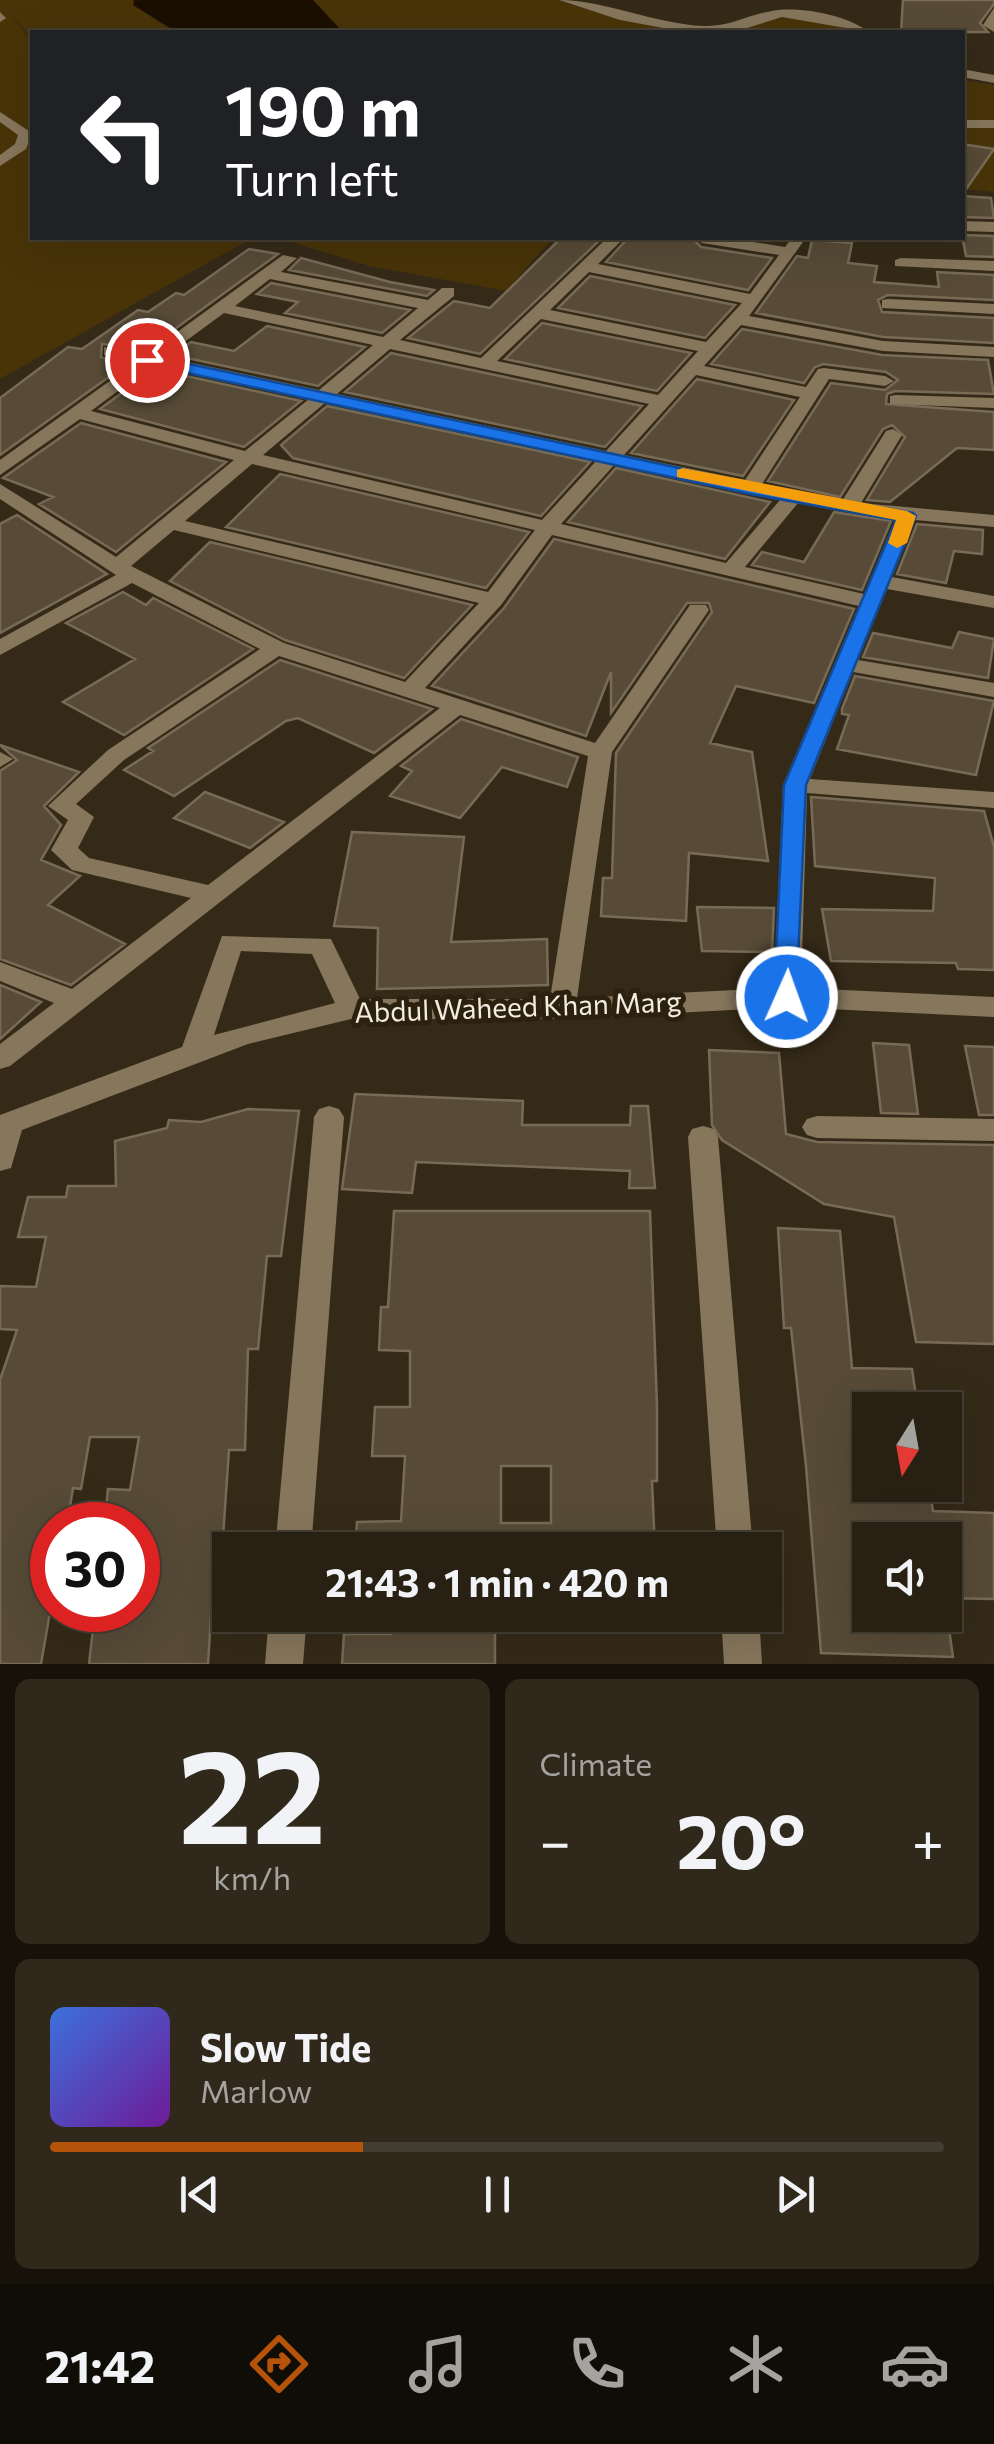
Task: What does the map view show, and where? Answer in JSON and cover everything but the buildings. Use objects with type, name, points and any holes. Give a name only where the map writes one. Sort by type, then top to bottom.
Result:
[{"type":"street","points":[[565,0],[629,18],[699,28],[730,30],[782,14],[853,30]]},
{"type":"street","points":[[994,12],[988,25],[994,28]]},
{"type":"street","points":[[965,74],[994,79]]},
{"type":"street","points":[[0,116],[26,134],[21,146],[0,162]]},
{"type":"street","points":[[965,124],[994,124]]},
{"type":"street","points":[[965,226],[994,227]]},
{"type":"street","points":[[485,363],[614,240]]},
{"type":"street","points":[[725,240],[794,246]]},
{"type":"street","points":[[408,693],[493,600],[549,525],[754,300],[794,246]]},
{"type":"street","points":[[0,469],[289,258]]},
{"type":"street","points":[[900,263],[994,266]]},
{"type":"street","points":[[586,267],[754,300]]},
{"type":"street","points":[[266,274],[430,305]]},
{"type":"street","points":[[0,648],[125,571],[170,523],[448,292]]},
{"type":"street","points":[[888,304],[994,308]]},
{"type":"street","points":[[218,307],[665,402]]},
{"type":"street","points":[[537,313],[711,348]]},
{"type":"street","points":[[738,318],[872,345],[994,352]]},
{"type":"street","points":[[110,351],[848,508],[994,521]]},
{"type":"street","points":[[694,369],[812,394]]},
{"type":"street","points":[[750,488],[824,373],[885,381]]},
{"type":"street","points":[[896,400],[994,404]]},
{"type":"street","points":[[77,412],[249,458],[732,568],[878,593],[994,602]]},
{"type":"street","points":[[848,508],[892,436]]},
{"type":"street","points":[[0,490],[125,571],[276,648],[600,752]]},
{"type":"street","points":[[732,568],[793,497]]},
{"type":"street","points":[[787,997],[795,785],[907,516]]},
{"type":"street","points":[[170,523],[493,600]]},
{"type":"street","points":[[562,1009],[600,752],[698,610]]},
{"type":"street","points":[[214,895],[81,864],[64,850],[82,817],[60,806],[116,755],[276,648]]},
{"type":"street","points":[[844,664],[994,690]]},
{"type":"street","points":[[0,1060],[454,708]]},
{"type":"street","points":[[795,785],[994,800]]},
{"type":"street","points":[[194,1054],[231,942],[322,944],[351,1009]]},
{"type":"street","points":[[0,971],[77,1001]]},
{"type":"street","name":"Abdul Waheed Khan Marg","points":[[4,1125],[242,1036],[351,1009],[562,1009],[787,997],[994,1007]]},
{"type":"street","points":[[294,1532],[329,1117]]},
{"type":"street","points":[[0,1160],[4,1125]]},
{"type":"street","points":[[818,1128],[994,1130]]},
{"type":"street","points":[[703,1138],[734,1532]]},
{"type":"street","points":[[284,1664],[287,1632]]},
{"type":"street","points":[[741,1632],[744,1664]]},
{"type":"shaded area","points":[[0,0],[558,0],[641,24],[684,30],[30,30],[30,37],[10,12],[30,40],[30,240],[248,240],[0,379]]},
{"type":"shaded area","points":[[134,0],[313,0],[341,30],[173,30],[133,5]]},
{"type":"shaded area","points":[[792,17],[850,30],[738,30]]},
{"type":"shaded area","points":[[965,80],[994,85],[994,192],[965,189]]},
{"type":"shaded area","points":[[285,240],[551,240],[506,291],[369,266]]},
{"type":"slow traffic","points":[[683,474],[848,508],[907,516],[897,543]]},
{"type":"route","points":[[147,360],[750,488],[907,516],[883,582],[844,664],[795,785],[787,997]]}]
